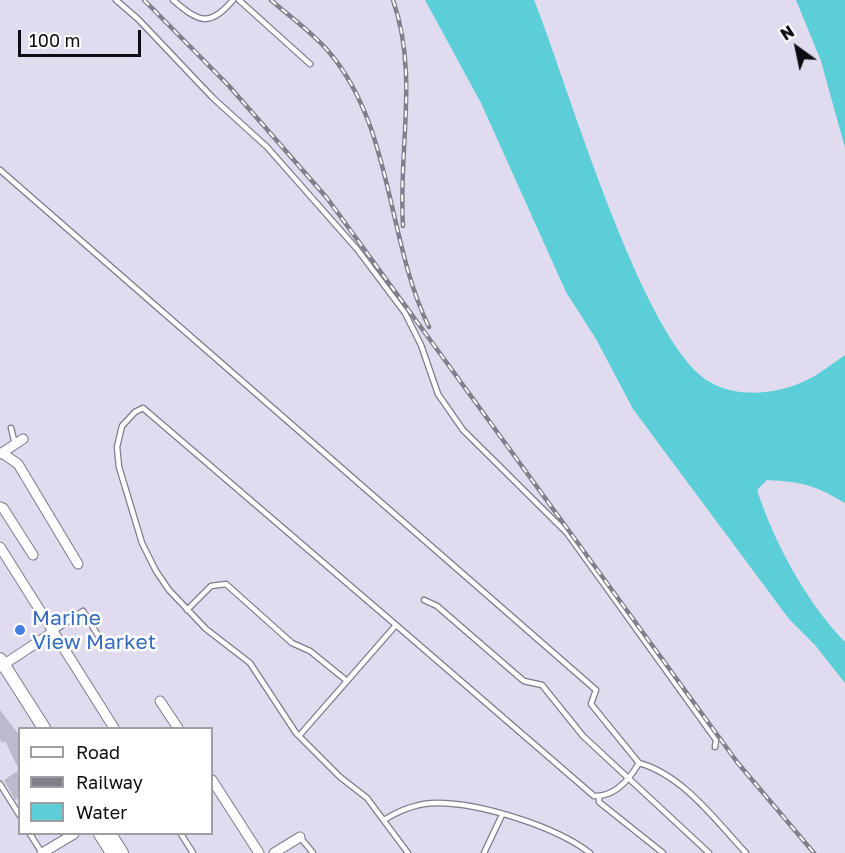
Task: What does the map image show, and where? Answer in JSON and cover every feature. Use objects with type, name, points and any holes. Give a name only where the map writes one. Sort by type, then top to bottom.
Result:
[{"type":"main road","points":[[1,666],[34,727]]},
{"type":"main road","points":[[1,666],[43,727]]},
{"type":"main road","points":[[101,835],[112,853]]},
{"type":"main road","points":[[111,835],[122,853]]},
{"type":"street","points":[[19,441],[1,453],[18,464],[78,564]]},
{"type":"street","points":[[0,507],[3,508],[33,555]]},
{"type":"street","points":[[0,547],[113,727]]},
{"type":"street","points":[[1,666],[52,632]]},
{"type":"street","points":[[160,701],[177,727]]},
{"type":"street","points":[[213,782],[259,853]]},
{"type":"street","points":[[42,853],[72,835]]},
{"type":"street","points":[[274,853],[300,837]]},
{"type":"lane","points":[[116,0],[138,19],[213,98],[267,147],[357,249],[405,313],[421,345],[438,394],[448,410],[463,430],[567,533],[716,740],[715,747]]},
{"type":"lane","points":[[173,0],[191,15],[206,20],[220,16],[233,0]]},
{"type":"lane","points":[[239,0],[310,63]]},
{"type":"lane","points":[[0,170],[596,690],[591,704],[639,763],[663,772],[700,804],[746,853]]},
{"type":"lane","points":[[408,853],[367,798],[340,777],[298,736],[250,663],[218,641],[169,590],[142,543],[119,467],[118,434],[127,420],[144,408],[588,792],[599,796],[621,787],[639,763]]},
{"type":"lane","points":[[11,428],[19,441]]},
{"type":"lane","points":[[188,610],[211,586],[226,584],[292,643],[310,651],[347,681]]},
{"type":"lane","points":[[424,600],[437,606],[524,681],[542,685],[583,736],[709,853]]},
{"type":"lane","points":[[52,632],[83,611],[102,642]]},
{"type":"lane","points":[[298,736],[396,625]]},
{"type":"lane","points":[[0,784],[18,813]]},
{"type":"lane","points":[[599,796],[599,802],[663,853]]},
{"type":"lane","points":[[384,820],[410,807],[434,803],[461,804],[543,828],[590,853]]},
{"type":"lane","points":[[484,853],[502,815]]},
{"type":"lane","points":[[31,835],[42,853]]},
{"type":"lane","points":[[182,835],[193,853]]},
{"type":"lane","points":[[300,837],[313,853]]},
{"type":"water","points":[[425,0],[534,0],[586,146],[633,265],[658,317],[684,358],[710,382],[733,391],[746,393],[784,389],[822,372],[845,355],[845,503],[816,488],[790,482],[767,480],[757,490],[772,530],[804,590],[845,642],[845,683],[815,645],[789,619],[633,409],[596,339],[566,292],[481,103]]},
{"type":"water","points":[[796,0],[845,0],[845,148],[821,61]]},
{"type":"building","points":[[0,710],[18,733],[18,768],[5,741],[2,743]]},
{"type":"building","points":[[18,771],[18,798],[15,800],[4,780]]},
{"type":"railway","points":[[144,0],[229,86],[327,198],[737,762],[814,853]]},
{"type":"railway","points":[[271,0],[329,52],[350,82],[366,115],[378,150],[415,294],[429,327]]},
{"type":"railway","points":[[393,0],[401,28],[405,56],[403,226]]},
{"type":"place","name":"Marine View Market","points":[[20,630]]}]
